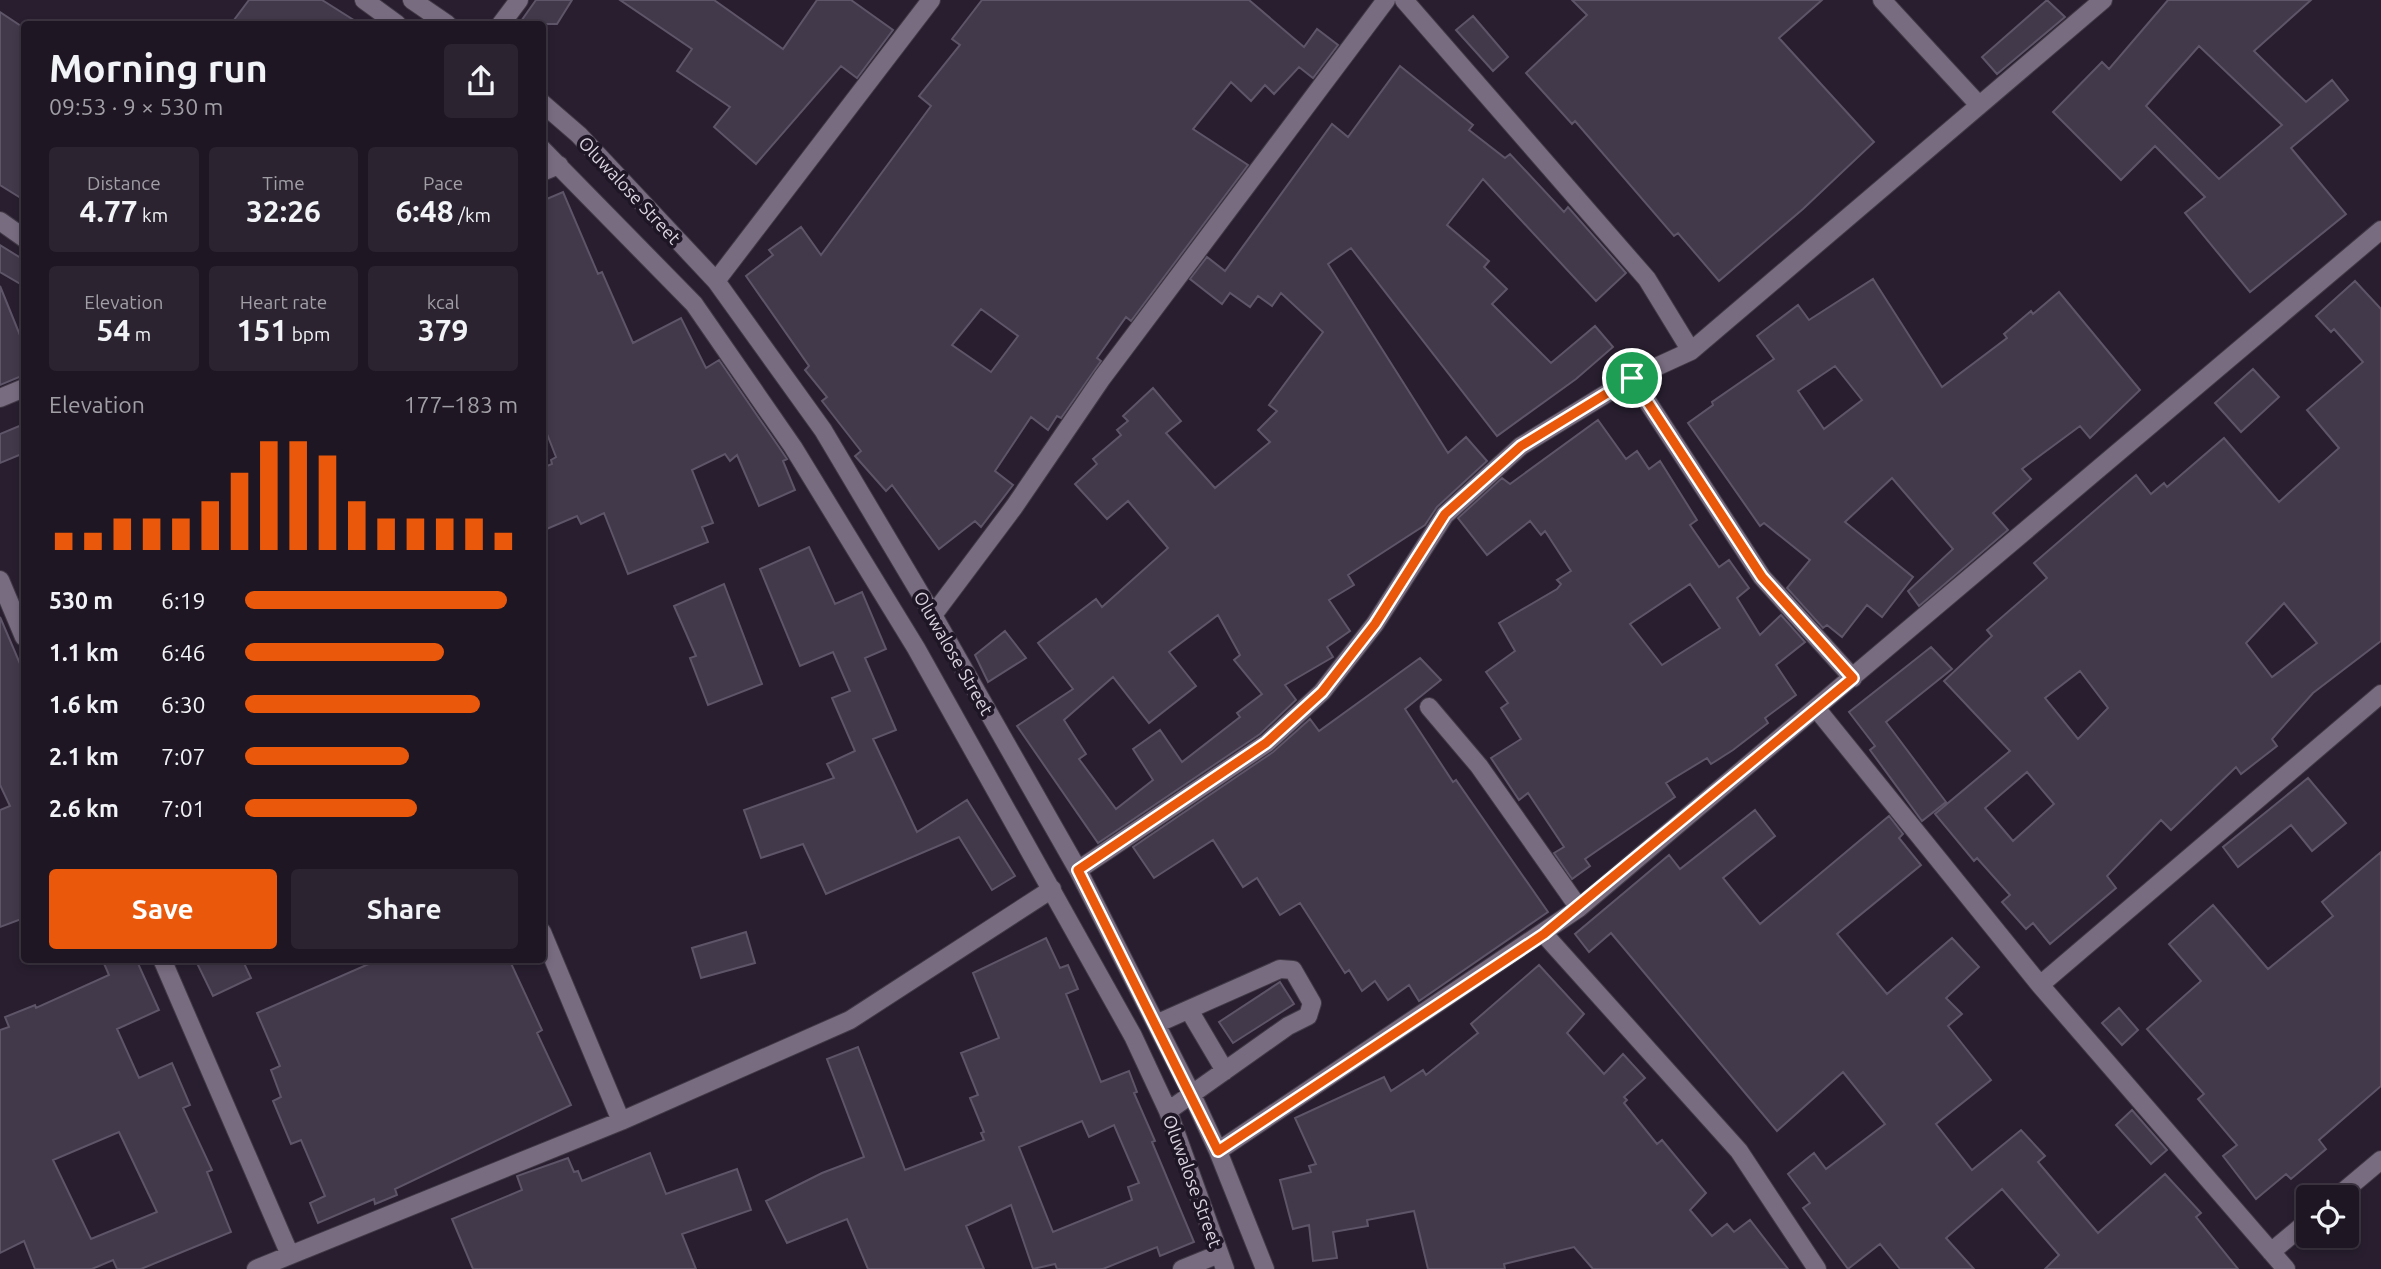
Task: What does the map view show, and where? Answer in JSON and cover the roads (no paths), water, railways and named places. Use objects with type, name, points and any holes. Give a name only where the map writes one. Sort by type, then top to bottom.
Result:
[{"type":"street","points":[[364,0],[393,21]]},
{"type":"street","points":[[412,0],[443,21]]},
{"type":"street","points":[[503,21],[519,0]]},
{"type":"street","points":[[716,281],[932,0]]},
{"type":"street","points":[[933,615],[1014,507],[1102,378],[1386,0]]},
{"type":"street","points":[[1404,0],[1647,279],[1691,351]]},
{"type":"street","points":[[1882,0],[1979,105]]},
{"type":"street","points":[[1078,870],[1266,743],[1322,692],[1375,624],[1445,514],[1521,446],[1632,378],[1691,351],[2103,0]]},
{"type":"street","name":"Oluwalose Street","points":[[546,106],[579,135],[716,281],[823,430],[933,615],[1078,870],[1192,1095],[1218,1151],[1265,1269]]},
{"type":"street","name":"Oluwalose Street","points":[[551,168],[694,304],[793,447],[916,648],[1133,1036],[1168,1111],[1222,1261]]},
{"type":"street","points":[[0,221],[21,235]]},
{"type":"street","points":[[1218,1151],[1579,908],[2381,230]]},
{"type":"street","points":[[1632,378],[1762,577],[1853,678]]},
{"type":"street","points":[[0,398],[21,389]]},
{"type":"street","points":[[0,580],[21,630]]},
{"type":"street","points":[[2040,985],[2381,694]]},
{"type":"street","points":[[1429,707],[1479,766],[1579,908]]},
{"type":"street","points":[[1816,708],[2040,985],[2286,1269]]},
{"type":"street","points":[[256,1269],[621,1121],[849,1020],[1052,889]]},
{"type":"street","points":[[1544,934],[1739,1151],[1817,1269]]},
{"type":"street","points":[[546,942],[621,1121]]},
{"type":"street","points":[[164,963],[290,1255]]},
{"type":"street","points":[[1156,1024],[1280,969],[1293,970],[1312,1003],[1308,1016],[1168,1111]]},
{"type":"street","points":[[1189,1010],[1225,1071]]},
{"type":"street","points":[[2351,1185],[2381,1160]]},
{"type":"street","points":[[2271,1252],[2296,1231]]},
{"type":"street","points":[[1182,1269],[1222,1261]]}]
